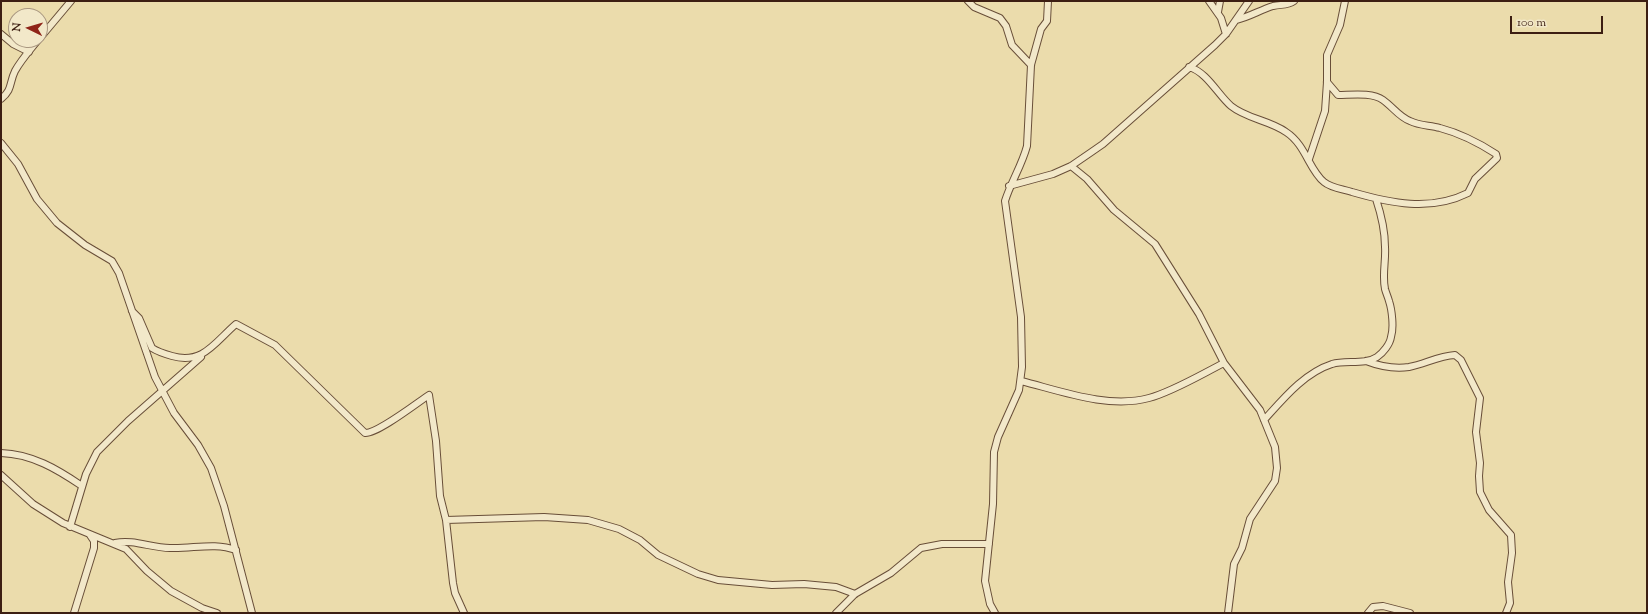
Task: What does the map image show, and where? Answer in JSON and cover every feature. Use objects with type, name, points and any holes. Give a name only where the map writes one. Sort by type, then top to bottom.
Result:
[{"type":"street","points":[[48,28],[71,1]]},
{"type":"street","points":[[968,1],[974,7],[1000,18],[1006,26],[1012,46],[1031,65]]},
{"type":"street","points":[[995,613],[990,604],[985,581],[994,504],[994,452],[998,437],[1016,400],[1021,381],[1021,317],[1014,263],[1005,213],[1005,201],[1009,186],[1024,157],[1031,65],[1041,30],[1047,21],[1048,1]]},
{"type":"street","points":[[1209,1],[1218,12],[1226,34]]},
{"type":"street","points":[[1218,12],[1220,1]]},
{"type":"street","points":[[1009,186],[1053,174],[1071,166],[1104,144],[1226,34],[1248,1]]},
{"type":"street","points":[[1236,20],[1254,15],[1273,6],[1287,5],[1294,1]]},
{"type":"street","points":[[1309,159],[1323,120],[1327,82],[1327,55],[1340,25],[1345,1]]},
{"type":"street","points":[[1,34],[8,41],[28,52]]},
{"type":"street","points":[[1,99],[10,90],[15,72],[31,48]]},
{"type":"street","points":[[1189,68],[1198,71],[1225,100],[1241,113],[1286,132],[1299,144],[1324,182],[1376,199],[1420,205],[1463,195],[1468,193],[1475,179],[1497,158],[1496,154],[1479,144],[1439,127],[1423,126],[1409,121],[1382,99],[1367,96],[1338,95],[1327,82]]},
{"type":"street","points":[[1,143],[18,164],[37,199],[57,223],[84,245],[113,262],[120,273],[151,367],[174,413],[198,445],[211,468],[224,506],[252,613]]},
{"type":"street","points":[[1071,166],[1087,179],[1114,210],[1155,244],[1199,314],[1224,363],[1260,410],[1277,456],[1275,480],[1250,519],[1242,548],[1234,564],[1228,613]]},
{"type":"street","points":[[1264,420],[1315,371],[1333,364],[1366,361],[1377,357],[1387,347],[1392,337],[1390,301],[1385,290],[1383,269],[1385,247],[1380,212],[1376,199]]},
{"type":"street","points":[[132,311],[139,318],[149,342],[154,349],[184,359],[203,355]]},
{"type":"street","points":[[70,526],[90,464],[97,452],[128,421],[164,391],[236,324],[253,331],[275,345],[360,429],[366,433],[385,424],[429,395],[436,441],[440,496],[446,520],[455,593],[464,613]]},
{"type":"street","points":[[1366,361],[1378,365],[1408,367],[1441,356],[1454,355],[1461,360],[1480,398],[1476,432],[1480,462],[1480,492],[1489,510],[1511,535],[1512,553],[1508,582],[1510,603],[1506,613]]},
{"type":"street","points":[[1021,381],[1075,395],[1105,400],[1126,401],[1156,396],[1224,363]]},
{"type":"street","points":[[1,453],[32,458],[60,471],[82,486]]},
{"type":"street","points":[[1,475],[33,504],[70,526],[115,543],[126,549],[147,571],[171,591],[202,608],[217,613]]},
{"type":"street","points":[[446,520],[544,517],[588,520],[618,528],[640,540],[658,555],[685,566],[698,574],[718,580],[772,585],[804,584],[828,586],[855,594]]},
{"type":"street","points":[[74,613],[94,548],[94,541],[90,534]]},
{"type":"street","points":[[222,546],[233,539]]},
{"type":"street","points":[[115,543],[126,541],[170,548],[222,546],[236,550]]},
{"type":"street","points":[[836,613],[855,594],[891,573],[921,548],[942,544],[989,544]]},
{"type":"street","points":[[1368,613],[1373,607],[1378,606],[1410,613]]}]
